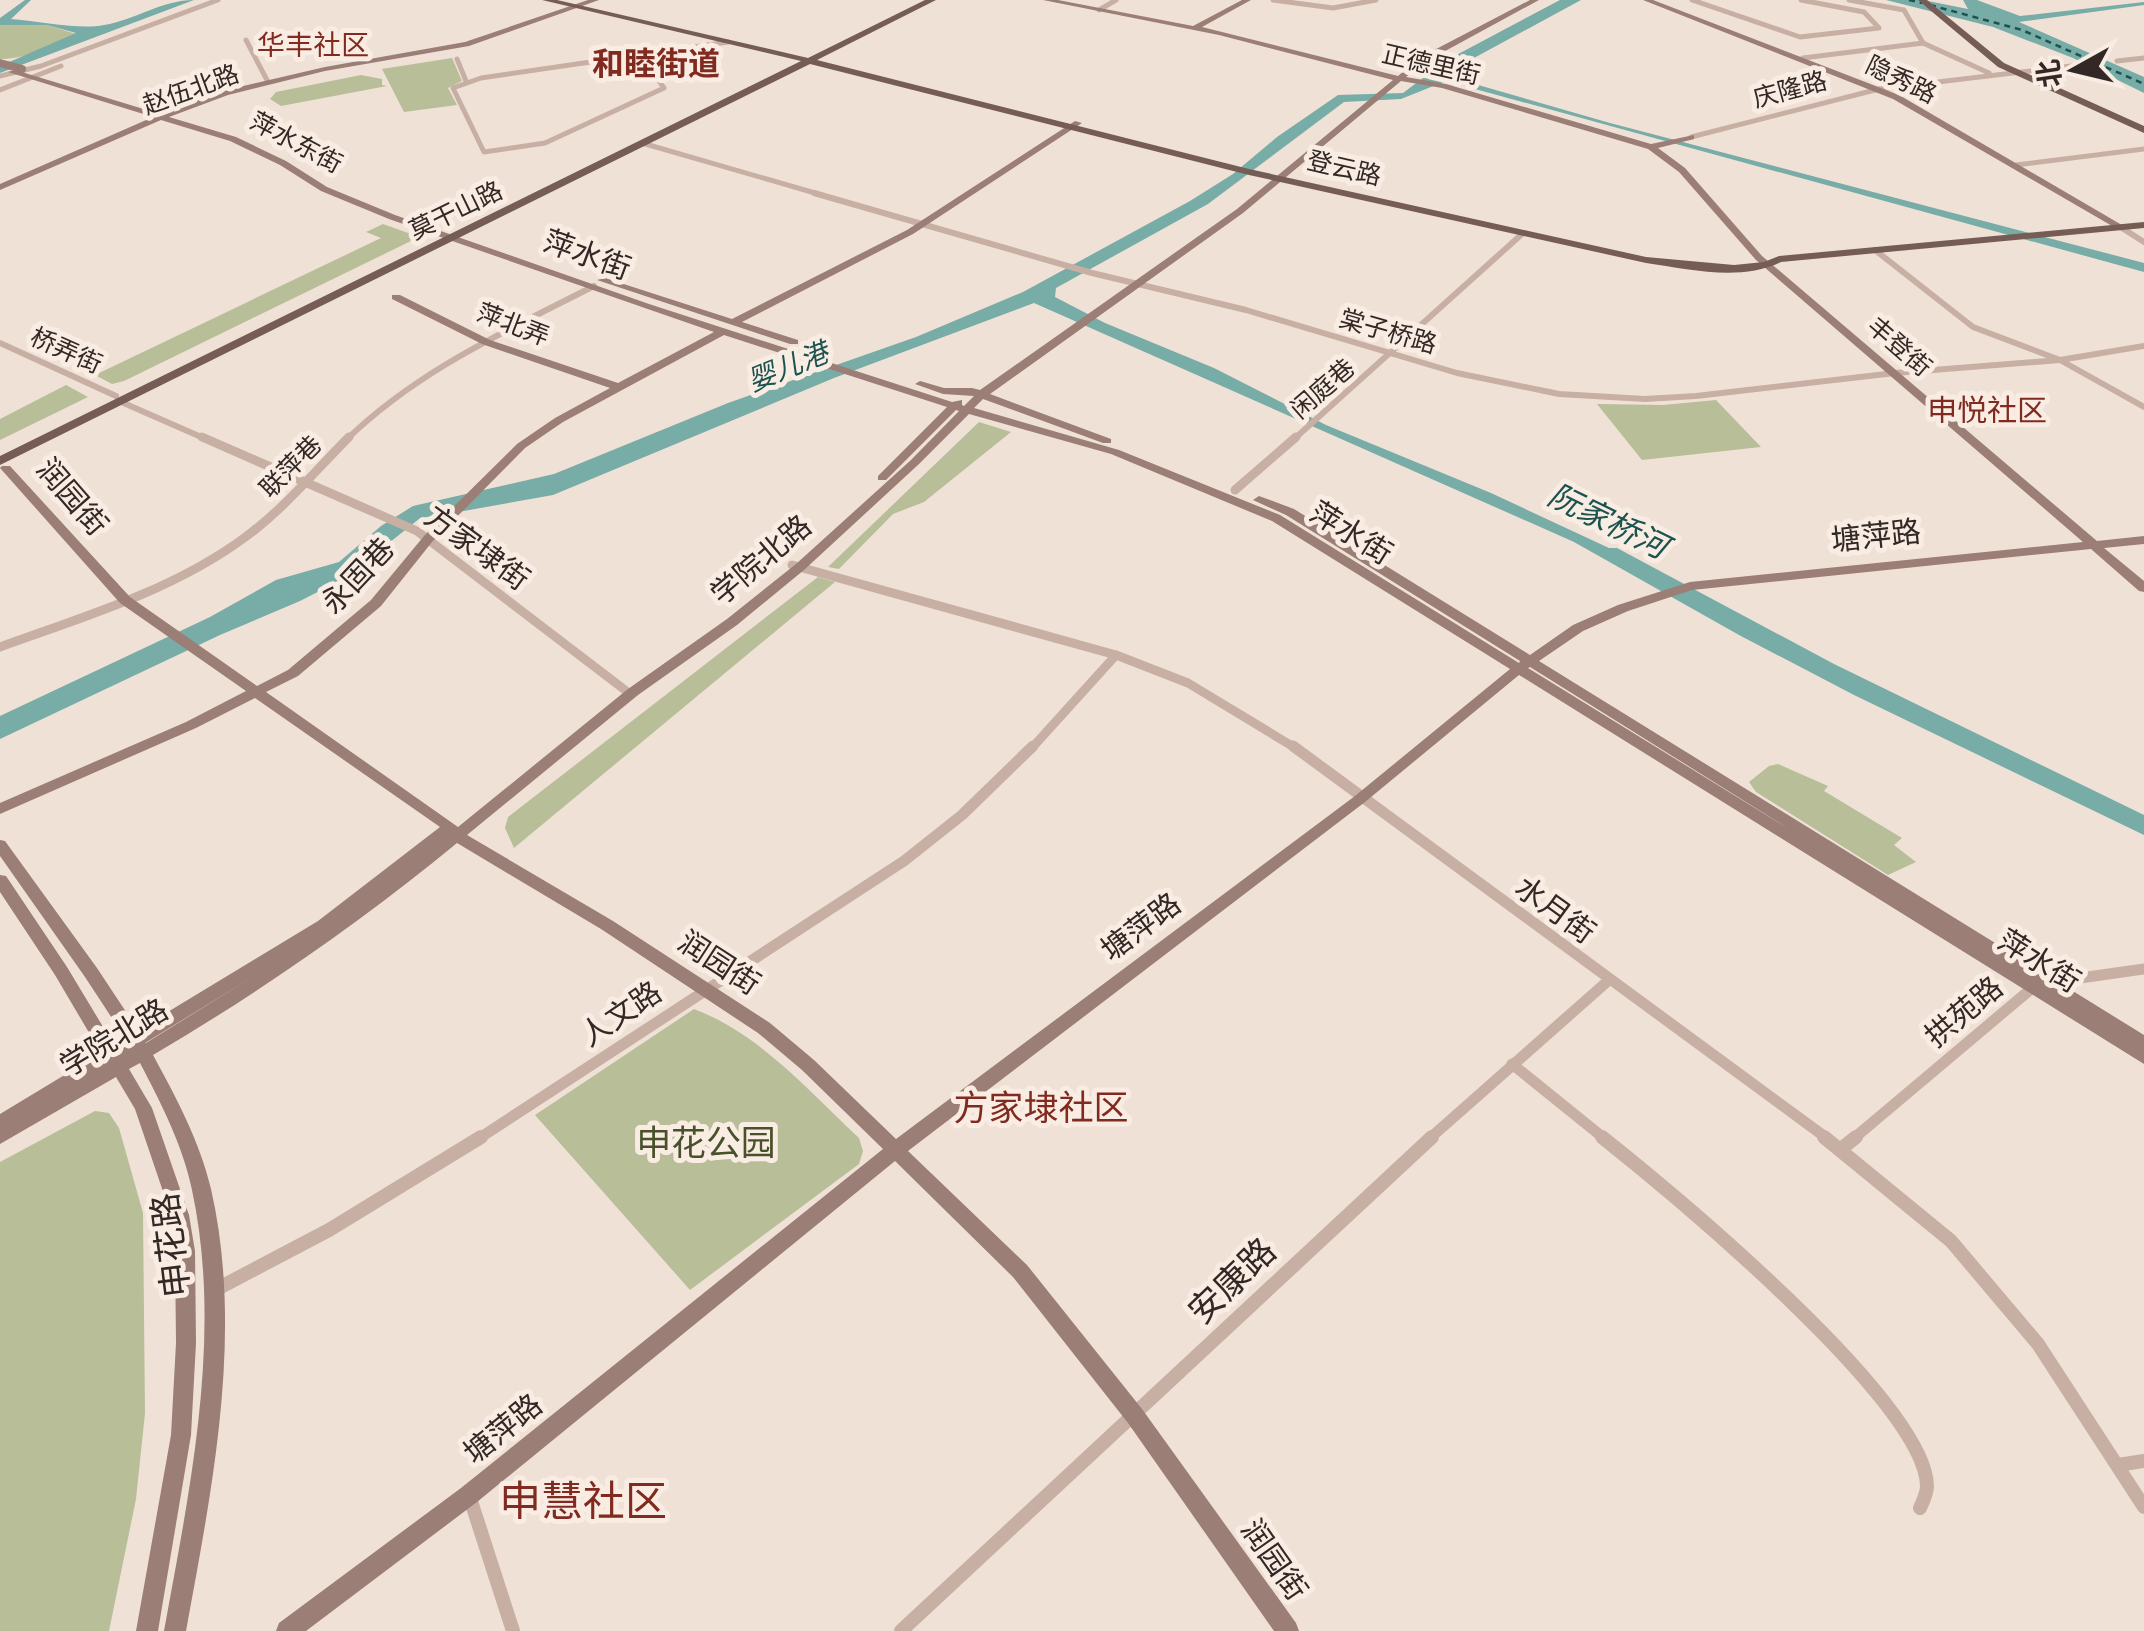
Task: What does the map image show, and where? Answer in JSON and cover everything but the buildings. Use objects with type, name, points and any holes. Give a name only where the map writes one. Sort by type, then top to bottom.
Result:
[{"type":"main road","name":"登云路","points":[[546,0],[1603,249],[1678,259],[1764,262]]},
{"type":"main road","points":[[574,4],[595,0]]},
{"type":"main road","name":"莫干山路","points":[[3,461],[118,398],[928,0]]},
{"type":"main road","name":"正德里街","points":[[1047,0],[1196,28],[1444,86],[1651,147],[1682,170],[1764,262]]},
{"type":"main road","points":[[1196,28],[1247,0]]},
{"type":"main road","name":"学院北路","points":[[1397,78],[1526,0]]},
{"type":"main road","name":"学院北路","points":[[453,831],[633,692],[732,622],[977,392],[1136,283],[1290,166],[1397,78],[1438,50],[1535,0]]},
{"type":"main road","name":"隐秀路","points":[[1647,0],[1879,89],[2117,224]]},
{"type":"main road","points":[[1922,0],[1982,53],[2013,72],[2144,127]]},
{"type":"main road","points":[[1936,0],[1987,45],[2081,101]]},
{"type":"main road","name":"登云路","points":[[574,4],[809,59]]},
{"type":"main road","name":"赵伍北路","points":[[0,189],[167,116],[268,82],[466,44],[515,30],[574,4]]},
{"type":"main road","name":"赵伍北路","points":[[167,116],[300,77],[486,43],[574,4]]},
{"type":"main road","name":"莫干山路","points":[[456,232],[809,59]]},
{"type":"main road","name":"萍水东街","points":[[0,69],[167,116],[260,150],[324,189],[456,232]]},
{"type":"main road","points":[[736,321],[926,222],[1075,125]]},
{"type":"main road","name":"庆隆路","points":[[1651,147],[1692,137]]},
{"type":"main road","name":"登云路","points":[[1279,174],[1522,234],[1646,260],[1700,266],[2072,232],[2117,224]]},
{"type":"main road","name":"登云路","points":[[1764,262],[1770,254],[2144,222]]},
{"type":"main road","name":"萍水街","points":[[456,232],[723,331],[942,391],[977,392],[1290,512],[1533,660],[2144,1057]]},
{"type":"main road","name":"萍水街","points":[[456,232],[736,321],[828,359]]},
{"type":"main road","name":"丰登街","points":[[1764,262],[2144,588]]},
{"type":"main road","name":"萍北弄","points":[[396,297],[486,342],[618,387]]},
{"type":"main road","name":"永固巷","points":[[0,809],[293,674],[376,603],[422,535],[460,506],[493,472],[559,420],[723,331]]},
{"type":"main road","name":"萍水街","points":[[867,371],[960,408],[1115,452],[1276,518],[1517,670],[2038,986],[2144,1042]]},
{"type":"main road","name":"润园街","points":[[3,461],[125,600],[260,690],[453,831],[607,924],[788,1047],[1020,1272],[1135,1416],[1288,1631]]},
{"type":"main road","name":"塘萍路","points":[[287,1631],[469,1495],[894,1151],[1360,799],[1517,670],[1578,628],[1690,586],[2144,540]]},
{"type":"main road","name":"学院北路","points":[[0,1137],[117,1062],[312,947],[625,690],[796,566]]},
{"type":"main road","name":"申花路","points":[[0,845],[140,1048],[202,1190],[211,1292],[206,1433],[176,1631]]},
{"type":"main road","name":"申花路","points":[[0,880],[143,1108],[180,1215],[185,1251],[181,1435],[147,1631]]},
{"type":"main road","name":"学院北路","points":[[0,1123],[117,1062]]},
{"type":"street","points":[[0,69],[41,66],[218,0]]},
{"type":"street","points":[[1099,10],[1116,0]]},
{"type":"street","points":[[1274,0],[1333,8],[1376,0]]},
{"type":"street","points":[[1692,0],[1800,38],[1879,28],[1864,12],[1802,0]]},
{"type":"street","points":[[1849,0],[1904,10],[1924,38],[1923,43]]},
{"type":"street","points":[[246,40],[268,82]]},
{"type":"street","points":[[641,55],[664,88],[535,145],[484,152],[453,88],[466,81],[728,42]]},
{"type":"street","points":[[1802,58],[1923,43],[1997,74]]},
{"type":"street","points":[[2117,61],[2144,58]]},
{"type":"street","points":[[457,59],[466,81]]},
{"type":"street","name":"庆隆路","points":[[1692,137],[1879,89],[2080,65]]},
{"type":"street","points":[[0,90],[61,66]]},
{"type":"street","name":"棠子桥路","points":[[642,143],[1092,273],[1246,310],[1506,385],[1593,398],[1696,396],[1895,373],[2060,360],[2144,346]]},
{"type":"street","points":[[2016,164],[2144,149]]},
{"type":"street","points":[[2117,224],[2144,242]]},
{"type":"street","name":"闲庭巷","points":[[1235,490],[1393,354],[1522,234]]},
{"type":"street","points":[[1876,250],[1973,326],[2060,360],[2144,407]]},
{"type":"street","name":"联萍巷","points":[[0,646],[188,574],[228,550],[260,527],[389,400],[422,377],[594,286]]},
{"type":"street","name":"桥弄街","points":[[0,343],[118,398]]},
{"type":"street","name":"方家埭街","points":[[118,398],[422,535],[625,690]]},
{"type":"street","name":"水月街","points":[[796,566],[1116,655],[1222,700],[1271,730],[1841,1149],[1952,1242],[2038,1344],[2144,1508]]},
{"type":"street","name":"人文路","points":[[211,1292],[285,1256],[485,1135],[894,868],[1003,778],[1116,655]]},
{"type":"street","name":"拱苑路","points":[[1841,1149],[2038,986],[2144,970]]},
{"type":"street","name":"安康路","points":[[900,1631],[1135,1416],[1284,1272],[1608,980]]},
{"type":"street","points":[[1512,1064],[1788,1294],[1859,1373],[1903,1431],[1921,1464],[1928,1490],[1920,1508]]},
{"type":"street","points":[[2118,1465],[2144,1461]]},
{"type":"street","points":[[469,1495],[513,1631]]},
{"type":"green space","points":[[0,25],[47,25],[76,34],[29,54],[0,59]]},
{"type":"green space","points":[[452,58],[462,81],[448,88],[457,105],[404,112],[382,69]]},
{"type":"green space","points":[[361,75],[382,79],[382,85],[387,86],[281,106],[270,99],[276,92]]},
{"type":"green space","points":[[383,224],[411,234],[411,241],[124,381],[112,384],[95,375],[381,238],[366,232]]},
{"type":"green space","points":[[66,385],[88,397],[0,440],[0,419]]},
{"type":"green space","points":[[1716,400],[1761,447],[1642,460],[1597,404],[1663,405]]},
{"type":"green space","points":[[979,422],[1011,432],[924,502],[893,514],[839,569],[828,567]]},
{"type":"green space","points":[[818,577],[835,582],[514,848],[505,828],[508,817]]},
{"type":"green space","points":[[1778,764],[1828,786],[1824,791],[1902,838],[1894,845],[1916,862],[1888,875],[1756,792],[1749,782],[1769,766]]},
{"type":"green space","name":"申花公园","points":[[694,1009],[762,1048],[859,1138],[863,1151],[859,1164],[690,1290],[535,1115]]},
{"type":"green space","points":[[95,1111],[109,1113],[119,1128],[143,1213],[145,1413],[136,1499],[109,1631],[0,1631],[0,1162]]},
{"type":"water","points":[[25,0],[31,0],[11,19],[94,26],[194,0],[0,73],[0,66],[76,33],[47,25],[0,25],[0,18]]},
{"type":"water","points":[[1560,0],[1581,0],[1447,76],[1610,123],[2144,263],[2144,272],[1446,81],[1401,99],[1344,102],[1208,204],[1056,288],[1055,297],[1105,323],[1214,368],[1326,425],[1491,493],[1609,548],[1617,548],[1834,664],[2144,815],[2144,835],[1854,695],[1574,542],[1034,303],[834,378],[553,495],[419,519],[345,578],[0,739],[0,716],[210,617],[276,580],[339,562],[381,526],[413,506],[554,474],[728,403],[916,337],[1023,292],[1190,201],[1233,174],[1277,137],[1338,95],[1403,93],[1447,60]]},
{"type":"water","points":[[1886,0],[1923,0],[1968,9],[1963,0],[1977,0],[2020,16],[2144,2],[2019,22],[2144,77],[2144,93],[2073,58],[1993,27]]},
{"type":"ferry route","points":[[1909,0],[1922,3]]},
{"type":"ferry route","points":[[1930,5],[2022,30],[2144,84]]},
{"type":"district","name":"华丰社区","points":[[313,45]]},
{"type":"district","name":"和睦街道","points":[[656,64]]},
{"type":"district","name":"申悦社区","points":[[1987,411]]},
{"type":"district","name":"方家埭社区","points":[[1041,1108]]},
{"type":"district","name":"申慧社区","points":[[583,1502]]},
{"type":"water label","name":"婴儿港","points":[[788,367]]},
{"type":"water label","name":"阮家桥河","points":[[1608,521]]}]
